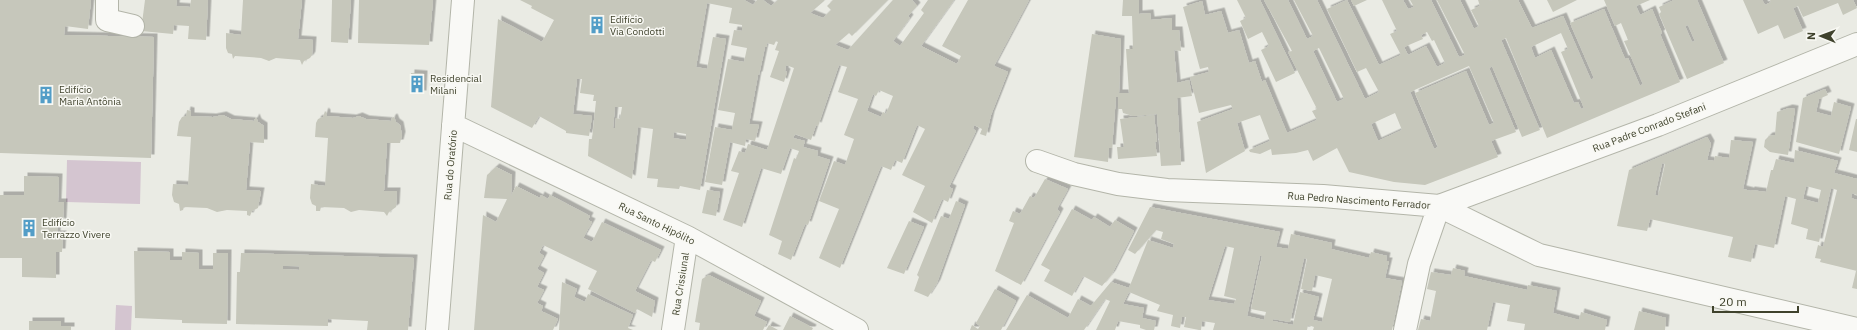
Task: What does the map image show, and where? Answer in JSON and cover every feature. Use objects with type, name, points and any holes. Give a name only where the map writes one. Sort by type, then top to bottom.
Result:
[{"type":"street","points":[[107,0],[107,20],[133,26]]},
{"type":"street","name":"Rua do Oratório","points":[[437,330],[462,0]]},
{"type":"street","name":"Rua Padre Conrado Stefani","points":[[1439,206],[1658,125],[1857,44]]},
{"type":"street","name":"Rua Santo Hipólito","points":[[453,125],[687,237],[858,330]]},
{"type":"street","name":"Rua Pedro Nascimento Ferrador","points":[[1037,160],[1074,174],[1118,184],[1182,191],[1323,196],[1439,206],[1539,255],[1857,329]]},
{"type":"street","points":[[1405,330],[1419,264],[1439,206]]},
{"type":"street","name":"Rua Crissiunal","points":[[673,330],[687,237]]},
{"type":"shaded area","points":[[67,160],[141,162],[140,204],[66,202]]},
{"type":"shaded area","points":[[116,305],[132,306],[131,330],[115,330]]},
{"type":"building","points":[[0,0],[91,0],[88,29],[65,26],[64,35],[154,37],[151,158],[0,153]]},
{"type":"building","points":[[145,0],[177,0],[176,6],[190,7],[191,0],[208,0],[206,40],[188,39],[189,26],[174,25],[173,34],[141,31]]},
{"type":"building","points":[[243,0],[302,0],[298,39],[313,40],[312,55],[310,58],[304,61],[302,65],[300,60],[276,58],[269,61],[261,58],[235,56],[233,59],[232,54],[228,53],[226,48],[226,33],[241,35]]},
{"type":"building","points":[[332,0],[351,0],[348,43],[331,42]]},
{"type":"building","points":[[359,0],[433,0],[429,45],[358,43]]},
{"type":"building","points":[[520,0],[744,0],[753,5],[757,0],[763,0],[771,6],[778,0],[824,0],[810,13],[823,18],[831,10],[827,6],[833,0],[888,0],[852,36],[849,33],[835,45],[848,50],[893,0],[912,0],[917,6],[908,16],[910,18],[893,41],[900,46],[924,13],[921,10],[928,0],[954,0],[921,46],[957,64],[961,56],[942,46],[968,0],[1029,0],[994,66],[1008,72],[991,115],[986,136],[980,134],[982,129],[974,125],[973,129],[976,131],[949,187],[953,189],[948,202],[942,199],[932,223],[913,212],[925,186],[902,175],[925,129],[917,125],[902,163],[895,160],[891,170],[881,166],[840,268],[819,258],[839,209],[819,201],[834,161],[845,165],[854,139],[844,135],[858,99],[838,92],[847,67],[839,65],[818,126],[816,125],[811,140],[795,134],[793,138],[805,141],[803,147],[818,151],[817,156],[830,160],[808,225],[805,224],[791,260],[778,254],[782,241],[769,235],[794,158],[796,159],[799,151],[790,148],[781,174],[761,168],[742,227],[723,220],[739,173],[731,171],[739,151],[745,153],[748,144],[767,150],[794,68],[786,65],[785,71],[787,72],[784,82],[770,77],[779,51],[775,50],[778,42],[776,41],[774,45],[767,43],[758,75],[749,124],[759,125],[755,141],[746,139],[745,146],[730,142],[722,185],[705,182],[715,127],[732,130],[735,113],[718,110],[728,59],[744,62],[747,48],[731,45],[734,30],[742,31],[742,25],[729,23],[732,8],[707,3],[696,67],[707,69],[713,37],[726,39],[700,190],[680,186],[679,189],[657,187],[658,179],[647,178],[653,129],[638,127],[632,179],[588,156],[589,139],[592,139],[596,101],[593,101],[594,95],[580,93],[582,79],[577,79],[573,114],[592,116],[589,136],[566,133],[566,131],[539,116],[532,128],[491,107],[498,19],[542,42],[554,20],[531,8],[532,6]],"holes":[[[879,90],[893,96],[886,114],[883,112],[881,117],[867,111],[873,94],[876,96]],[[615,107],[622,107],[620,119],[616,118],[615,128],[613,128]],[[674,132],[686,134],[686,140],[673,138]]]},
{"type":"building","points":[[1123,0],[1139,0],[1139,14],[1150,13],[1151,20],[1172,18],[1172,30],[1179,30],[1181,51],[1174,50],[1177,83],[1189,80],[1192,96],[1177,98],[1181,165],[1161,166],[1157,114],[1133,116],[1123,113],[1122,109],[1118,109],[1118,97],[1116,97],[1112,148],[1109,148],[1108,162],[1074,157],[1092,34],[1121,39],[1119,93],[1129,93],[1126,49],[1133,49],[1132,16],[1122,16]]},
{"type":"building","points":[[1237,0],[1260,0],[1295,73],[1276,82],[1261,50],[1269,46],[1262,32],[1248,39],[1240,21],[1246,18]]},
{"type":"building","points":[[1264,0],[1288,0],[1307,39],[1313,36],[1294,0],[1317,0],[1365,99],[1379,92],[1366,68],[1357,72],[1327,9],[1347,0],[1379,65],[1401,55],[1390,34],[1397,31],[1382,0],[1403,0],[1408,9],[1414,7],[1410,0],[1431,0],[1459,57],[1465,55],[1437,0],[1460,0],[1474,29],[1479,26],[1471,10],[1480,6],[1478,0],[1518,0],[1532,28],[1563,16],[1591,80],[1594,78],[1570,23],[1604,9],[1625,59],[1628,58],[1640,86],[1643,84],[1624,41],[1628,40],[1621,23],[1615,26],[1604,0],[1650,0],[1636,6],[1640,15],[1652,9],[1662,33],[1660,34],[1680,82],[1547,138],[1506,38],[1501,40],[1540,130],[1522,137],[1492,66],[1489,68],[1516,132],[1491,141],[1498,157],[1425,185],[1394,182],[1349,172],[1337,148],[1313,161],[1308,150],[1296,153],[1272,155],[1271,149],[1260,154],[1250,152],[1249,150],[1270,141],[1260,115],[1237,123],[1245,151],[1206,173],[1197,122],[1233,109],[1231,105],[1199,113],[1190,77],[1209,72],[1208,67],[1200,69],[1183,7],[1202,1],[1205,15],[1221,11],[1228,33],[1239,30],[1249,63],[1255,61],[1262,82],[1265,80],[1287,133],[1317,120],[1312,111],[1317,109],[1288,52],[1292,51]],"holes":[[[1427,32],[1432,41],[1434,40],[1445,63],[1437,67],[1426,46],[1408,55],[1404,47],[1423,39],[1421,35]],[[1561,33],[1568,49],[1561,52],[1584,108],[1581,109],[1578,102],[1574,103],[1551,50],[1535,58],[1531,47]],[[1319,48],[1344,99],[1337,102],[1313,51]],[[1469,66],[1494,123],[1489,125],[1466,71],[1415,93],[1438,147],[1434,149],[1410,92]],[[1395,113],[1402,130],[1378,141],[1371,124]]]},
{"type":"building","points":[[1351,0],[1367,0],[1354,6]]},
{"type":"building","points":[[1547,0],[1577,0],[1553,12]]},
{"type":"building","points":[[1674,0],[1697,0],[1724,63],[1687,79],[1659,14],[1661,12],[1659,7]],"holes":[[[1688,25],[1695,41],[1692,42],[1685,26]]]},
{"type":"building","points":[[1743,0],[1762,0],[1765,5],[1771,2],[1770,0],[1853,0],[1857,8],[1843,15],[1838,3],[1803,17],[1798,6],[1793,8],[1803,31],[1784,39],[1778,25],[1758,34]]},
{"type":"building","name":"Residencial Milani","points":[[411,73],[424,74],[423,94],[410,93]]},
{"type":"building","points":[[1825,89],[1828,95],[1819,99],[1816,112],[1831,116],[1834,102],[1851,107],[1839,154],[1796,142],[1803,98]]},
{"type":"building","points":[[1789,108],[1795,109],[1788,155],[1770,152],[1764,147],[1765,140],[1769,136],[1775,135],[1777,112]]},
{"type":"building","points":[[187,110],[191,111],[191,116],[213,117],[223,115],[231,119],[254,121],[256,117],[258,122],[264,126],[264,143],[250,142],[246,190],[261,191],[258,208],[252,211],[250,216],[247,215],[247,211],[227,210],[217,212],[207,208],[184,207],[183,210],[180,211],[179,204],[174,202],[172,195],[173,184],[188,185],[191,137],[177,136],[179,122],[182,117],[186,116]]},
{"type":"building","points":[[325,111],[327,116],[353,118],[359,116],[366,119],[391,121],[394,117],[396,122],[400,125],[402,135],[400,143],[387,143],[384,191],[397,191],[396,207],[389,212],[387,216],[384,212],[359,210],[351,212],[344,208],[321,207],[320,211],[316,211],[316,206],[312,204],[310,198],[311,184],[325,186],[328,138],[315,137],[316,123],[318,119],[323,117]]},
{"type":"building","points":[[1154,115],[1157,156],[1118,159],[1117,147],[1124,147],[1120,119]]},
{"type":"building","points":[[1857,119],[1857,152],[1849,150]]},
{"type":"building","points":[[1707,137],[1711,144],[1707,160],[1714,161],[1715,156],[1729,158],[1731,140],[1753,142],[1743,189],[1751,191],[1766,192],[1771,170],[1773,170],[1776,159],[1794,163],[1795,150],[1838,161],[1834,173],[1857,179],[1857,195],[1852,193],[1851,198],[1857,200],[1857,271],[1820,262],[1821,259],[1815,258],[1818,245],[1823,247],[1837,190],[1831,188],[1819,242],[1806,239],[1808,229],[1791,224],[1796,199],[1785,196],[1774,248],[1755,244],[1751,262],[1728,257],[1733,237],[1650,219],[1647,231],[1617,226],[1629,170]],"holes":[[[1662,163],[1665,164],[1658,196],[1655,195]],[[1806,186],[1821,190],[1818,203],[1803,199]]]},
{"type":"building","points":[[496,167],[512,175],[511,196],[516,186],[540,198],[541,195],[548,199],[550,195],[590,216],[588,220],[592,222],[583,238],[592,242],[602,222],[661,250],[655,262],[651,260],[635,291],[655,301],[652,317],[637,309],[635,313],[588,289],[597,271],[543,245],[539,253],[544,256],[537,269],[544,273],[537,287],[544,290],[537,303],[543,306],[541,311],[558,319],[553,330],[474,330],[483,215],[496,222],[507,199],[484,198],[487,175]]},
{"type":"building","name":"Edifício Terrazzo Vivere","points":[[24,176],[59,177],[58,202],[64,202],[63,222],[58,221],[57,234],[63,234],[62,252],[56,252],[56,278],[22,277],[22,258],[0,258],[0,195],[24,195]]},
{"type":"building","points":[[1045,179],[1068,189],[1057,209],[1060,212],[1021,285],[995,271],[1014,223],[1009,221],[1013,211],[1020,214],[1030,196],[1034,198]]},
{"type":"building","points":[[707,190],[720,192],[716,216],[702,213]]},
{"type":"building","points":[[956,201],[965,205],[937,283],[928,297],[914,291],[919,277],[917,275],[941,216],[949,219]]},
{"type":"building","points":[[1150,207],[1280,232],[1276,247],[1288,249],[1291,234],[1332,243],[1331,249],[1369,258],[1371,252],[1387,256],[1386,261],[1389,261],[1385,278],[1402,281],[1392,330],[1313,330],[1314,327],[1308,325],[1307,330],[1213,330],[1215,323],[1202,321],[1201,330],[1199,330],[1184,327],[1186,317],[1182,317],[1180,328],[1171,326],[1173,315],[1157,311],[1160,305],[1129,292],[1123,304],[1144,308],[1142,318],[1156,321],[1154,330],[1146,330],[1140,328],[1140,325],[1118,321],[1115,330],[1096,330],[1110,301],[1105,299],[1084,330],[1006,330],[1027,295],[1068,318],[1078,299],[1091,306],[1111,282],[1129,288],[1148,240],[1173,248],[1174,244],[1161,239],[1163,232],[1156,230],[1135,254],[1128,250]],"holes":[[[1225,246],[1234,248],[1224,296],[1236,299],[1234,304],[1208,300]],[[1260,256],[1262,256],[1251,309],[1266,312],[1264,320],[1247,316]],[[1304,258],[1307,259],[1301,289],[1312,291],[1315,275],[1332,279],[1322,322],[1313,320],[1319,297],[1300,292],[1293,325],[1273,321],[1273,319],[1290,322]]]},
{"type":"building","points":[[1072,209],[1092,220],[1094,217],[1110,227],[1115,220],[1134,231],[1112,274],[1102,286],[1083,276],[1072,296],[1044,281],[1050,270],[1041,265]]},
{"type":"building","points":[[909,221],[924,227],[904,274],[887,268]]},
{"type":"building","points":[[134,251],[170,252],[170,260],[182,260],[182,252],[199,253],[199,269],[213,269],[213,253],[228,253],[227,324],[182,323],[182,320],[135,318]]},
{"type":"building","points":[[241,253],[414,258],[408,330],[367,330],[368,321],[328,319],[328,326],[236,324],[237,272],[240,272]],"holes":[[[283,266],[299,266],[299,270],[283,269]]]},
{"type":"building","points":[[1453,268],[1465,271],[1464,276],[1527,290],[1528,285],[1557,291],[1553,313],[1579,320],[1581,312],[1607,320],[1605,330],[1524,330],[1525,324],[1507,321],[1510,305],[1493,302],[1487,330],[1418,330],[1421,319],[1430,321],[1436,291],[1427,289],[1431,272],[1451,275]]},
{"type":"building","points":[[1857,271],[1857,289],[1852,288]]},
{"type":"building","points":[[709,275],[761,301],[754,316],[767,322],[763,330],[699,330],[700,323],[695,322],[702,279]]},
{"type":"building","points":[[562,282],[577,289],[574,297],[585,302],[588,294],[633,315],[628,328],[633,330],[559,330]]},
{"type":"building","points":[[995,289],[1016,301],[1001,330],[970,330],[972,325],[978,329],[980,326],[976,323]]},
{"type":"building","points":[[1639,311],[1666,318],[1665,330],[1634,330]]},
{"type":"building","points":[[790,316],[813,328],[812,330],[783,330]]},
{"type":"building","points":[[29,321],[61,321],[61,326],[71,326],[71,330],[29,330]]},
{"type":"building","points":[[769,325],[778,330],[766,330]]},
{"type":"place","name":"Edifício Via Condotti","points":[[597,25]]},
{"type":"place","name":"Residencial Milani","points":[[417,84]]},
{"type":"place","name":"Edifício Maria Antônia","points":[[46,95]]},
{"type":"place","name":"Edifício Terrazzo Vivere","points":[[29,228]]}]
